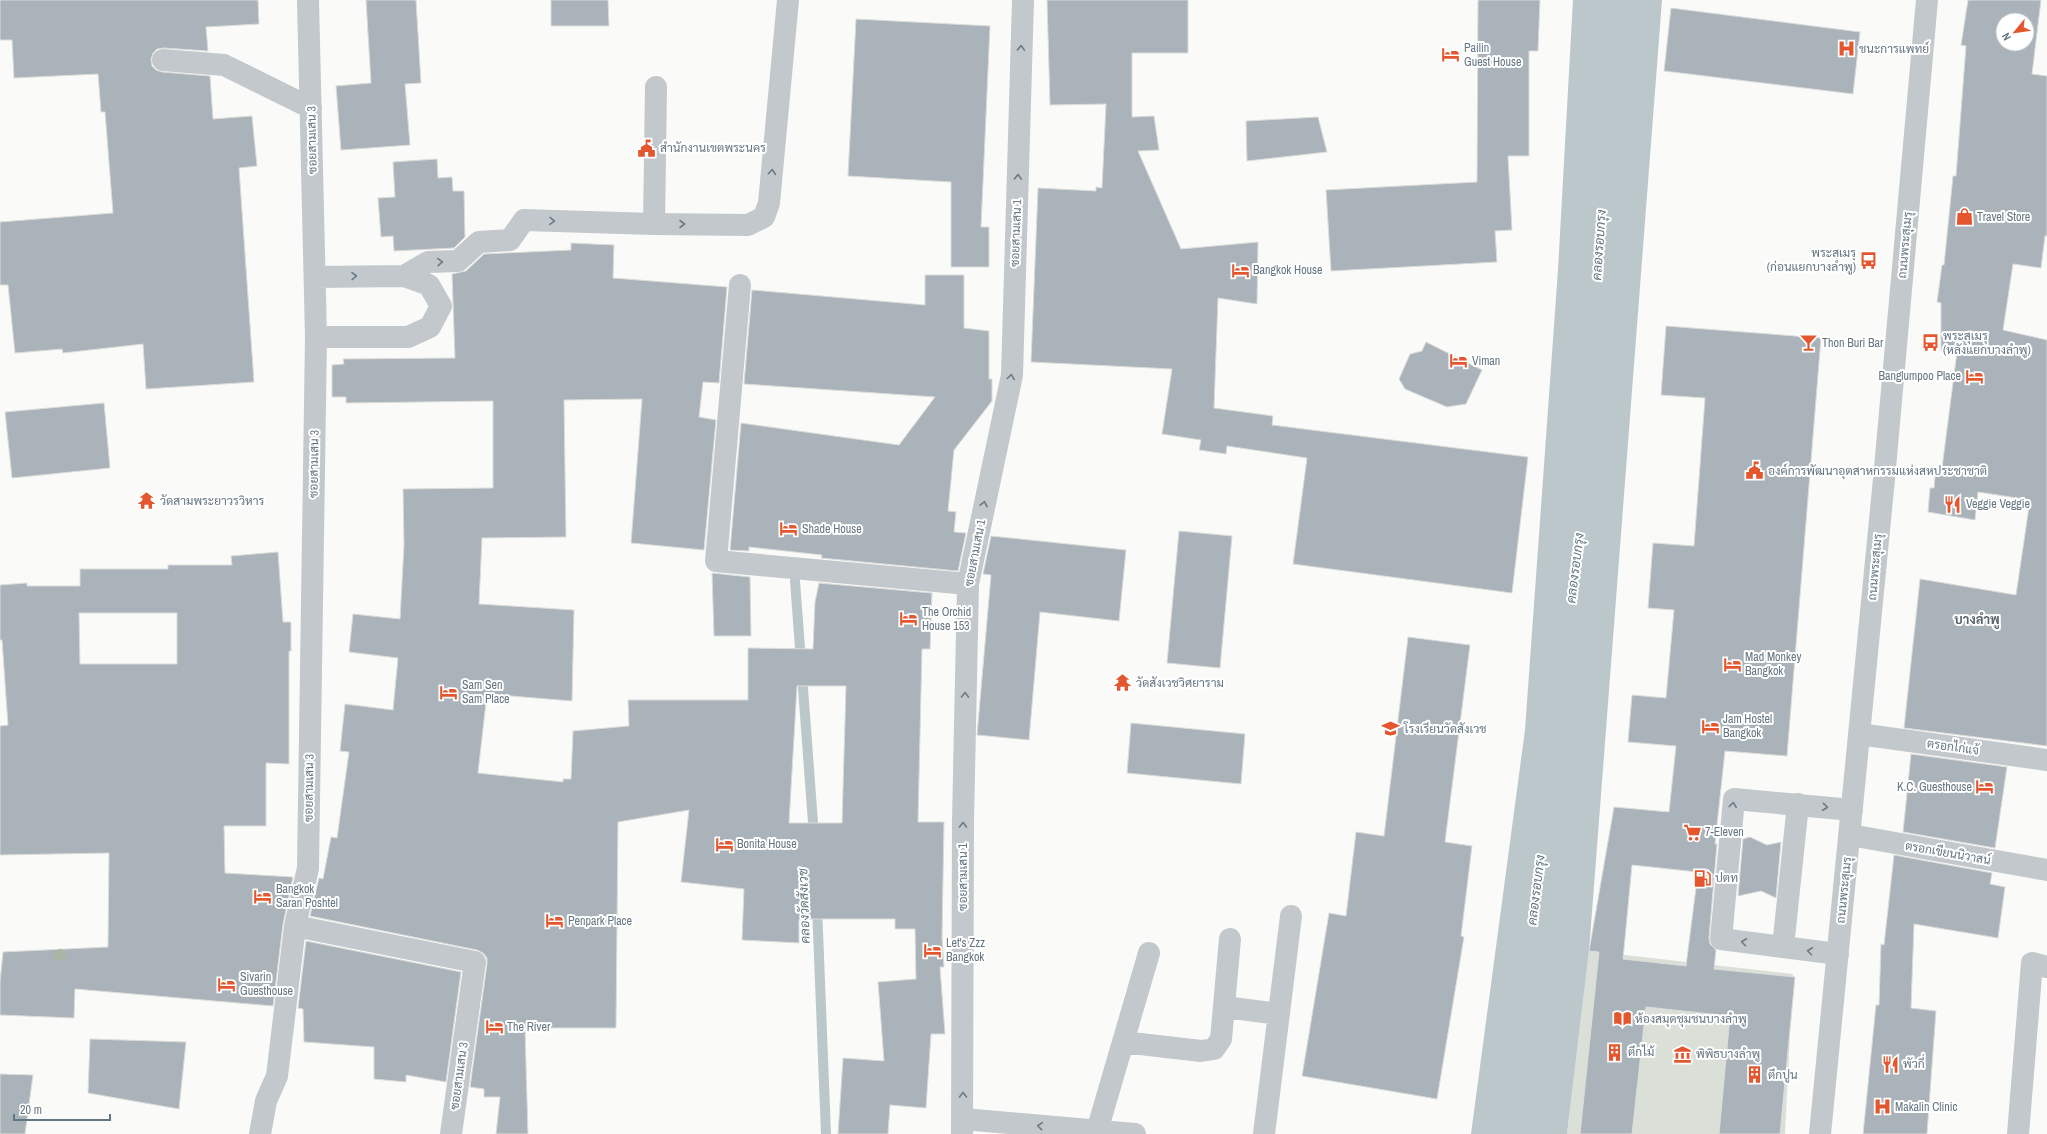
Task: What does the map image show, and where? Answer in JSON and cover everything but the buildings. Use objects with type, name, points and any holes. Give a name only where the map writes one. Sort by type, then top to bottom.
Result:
[{"type":"street","name":"ซอยสามเสน 3","points":[[260,1134],[266,1101],[278,1070],[294,926],[308,868],[316,337],[308,0]]},
{"type":"street","points":[[404,276],[428,262],[458,261],[479,242],[510,240],[524,220],[654,224],[748,224],[764,217],[770,203],[788,0]]},
{"type":"street","name":"ซอยสามเสน 1","points":[[962,1127],[963,820],[968,584],[1012,375],[1023,0]]},
{"type":"street","name":"ถนนพระสุเมรุ","points":[[1820,1134],[1850,835],[1927,0]]},
{"type":"street","points":[[163,60],[224,65],[311,108]]},
{"type":"street","points":[[654,224],[656,86]]},
{"type":"street","points":[[315,277],[404,276],[429,285],[440,306],[430,327],[408,337],[316,337]]},
{"type":"street","points":[[740,285],[716,561],[968,584]]},
{"type":"street","name":"ตรอกไก่แจ้","points":[[1859,734],[2047,760]]},
{"type":"street","points":[[1838,954],[1721,939],[1734,799],[1852,810]]},
{"type":"street","points":[[1783,947],[1798,804]]},
{"type":"street","name":"ตรอกเขียนนิวาสน์","points":[[1850,835],[2047,870]]},
{"type":"street","points":[[1264,1134],[1291,916]]},
{"type":"street","name":"ซอยสามเสน 3","points":[[294,926],[475,962],[451,1134]]},
{"type":"street","points":[[1123,1042],[1201,1051],[1214,1049],[1221,1039],[1230,939]]},
{"type":"street","points":[[1097,1131],[1149,953]]},
{"type":"street","points":[[2018,1134],[2032,963],[2047,967]]},
{"type":"street","points":[[1225,1007],[1279,1014]]},
{"type":"street","points":[[962,1127],[1097,1131],[1135,1134]]},
{"type":"shaded area","name":"พิพิธบางลำพู","points":[[1589,951],[1793,974],[1785,1134],[1567,1134]]},
{"type":"water","name":"คลองรอบกรุง","points":[[1573,0],[1662,0],[1589,951],[1567,1134],[1471,1134],[1525,730],[1558,270]]},
{"type":"waterway","name":"คลองวัดสังเวช","points":[[795,581],[814,836]]},
{"type":"waterway","name":"คลองวัดสังเวช","points":[[817,906],[826,1134]]},
{"type":"place","name":"ชนะการแพทย์","points":[[1846,49]]},
{"type":"place","name":"Pailin Guest House","points":[[1451,55]]},
{"type":"place","name":"สำนักงานเขตพระนคร","points":[[647,148]]},
{"type":"place","name":"Travel Store","points":[[1964,217]]},
{"type":"place","name":"พระสุเมรุ (ก่อนแยกบางลำพู)","points":[[1869,260]]},
{"type":"place","name":"Bangkok House","points":[[1240,270]]},
{"type":"place","name":"Thon Buri Bar","points":[[1809,343]]},
{"type":"place","name":"พระสุเมรุ (หลังแยกบางลำพู)","points":[[1930,343]]},
{"type":"place","name":"Viman","points":[[1459,361]]},
{"type":"place","name":"Banglumpoo Place","points":[[1974,376]]},
{"type":"place","name":"องค์การพัฒนาอุตสาหกรรมแห่งสหประชาชาติ","points":[[1755,471]]},
{"type":"place","name":"วัดสามพระยาวรวิหาร","points":[[147,501]]},
{"type":"place","name":"Veggie Veggie","points":[[1953,504]]},
{"type":"place","name":"Shade House","points":[[789,529]]},
{"type":"place","name":"The Orchid House 153","points":[[909,619]]},
{"type":"place","name":"Mad Monkey Bangkok","points":[[1732,664]]},
{"type":"place","name":"วัดสังเวชวิศยาราม","points":[[1123,683]]},
{"type":"place","name":"Sam Sen Sam Place","points":[[449,692]]},
{"type":"place","name":"Jam Hostel Bangkok","points":[[1710,726]]},
{"type":"place","name":"โรงเรียนวัดสังเวช","points":[[1391,729]]},
{"type":"place","name":"K.C. Guesthouse","points":[[1985,787]]},
{"type":"place","name":"7-Eleven","points":[[1692,832]]},
{"type":"place","name":"Bonita House","points":[[724,844]]},
{"type":"place","name":"ปตท","points":[[1702,878]]},
{"type":"place","name":"Bangkok Saran Poshtel","points":[[263,896]]},
{"type":"place","name":"Penpark Place","points":[[555,921]]},
{"type":"place","name":"Let's Zzz Bangkok","points":[[933,950]]},
{"type":"place","name":"Sivarin Guesthouse","points":[[227,984]]},
{"type":"place","name":"ห้องสมุดชุมชนบางลำพู","points":[[1622,1019]]},
{"type":"place","name":"The River","points":[[494,1027]]},
{"type":"place","name":"ตึกไม้","points":[[1615,1052]]},
{"type":"place","name":"พิพิธบางลำพู","points":[[1683,1054]]},
{"type":"place","name":"พัวกี่","points":[[1890,1064]]},
{"type":"place","name":"ตึกปูน","points":[[1755,1075]]},
{"type":"place","name":"Makalin Clinic","points":[[1882,1107]]},
{"type":"district","name":"บางลำพู","points":[[1977,619]]}]
